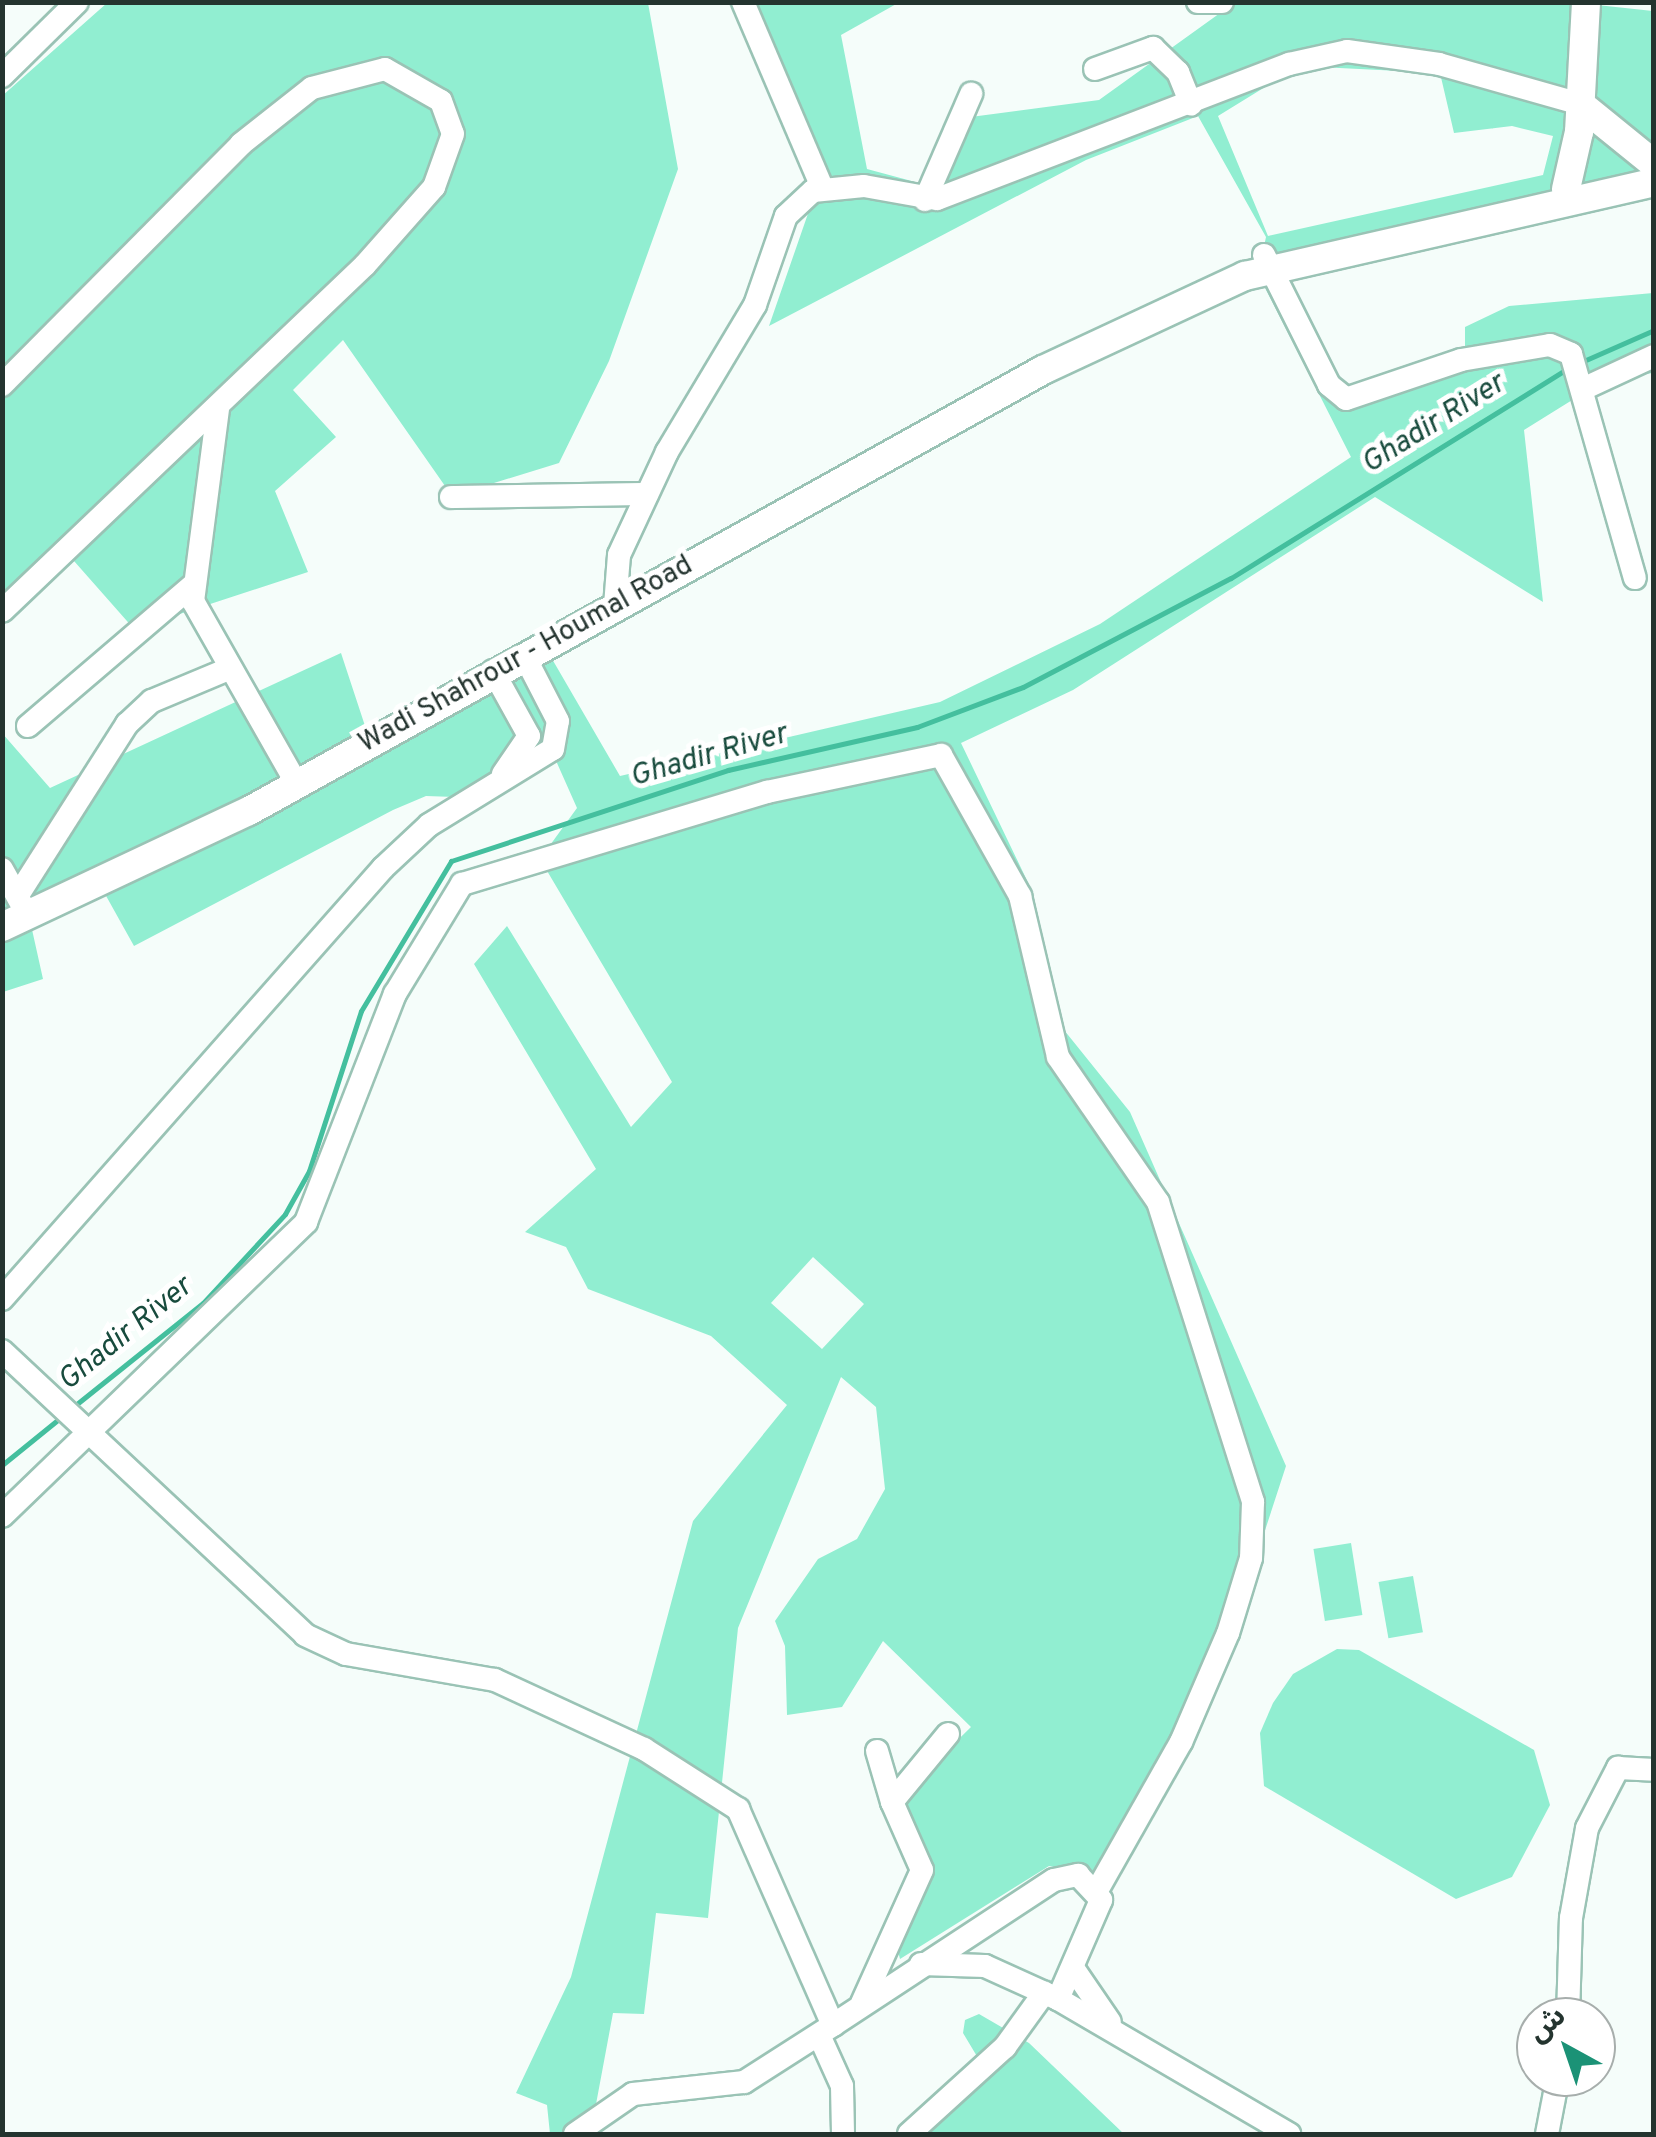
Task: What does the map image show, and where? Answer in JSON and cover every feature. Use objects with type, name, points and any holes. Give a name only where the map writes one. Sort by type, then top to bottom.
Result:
[{"type":"main road","points":[[1566,189],[1580,104],[1586,2]]},
{"type":"main road","points":[[1580,104],[1654,166]]},
{"type":"main road","name":"Wadi Shahrour - Houmal Road","points":[[1518,205],[1654,166]]},
{"type":"main road","name":"Wadi Shahrour - Houmal Road","points":[[16,913],[297,784],[493,671],[1160,308],[1266,261],[1518,205],[1654,182]]},
{"type":"street","points":[[2,76],[77,2]]},
{"type":"street","points":[[743,2],[822,188]]},
{"type":"street","points":[[1198,2],[1222,2]]},
{"type":"street","points":[[1095,69],[1153,48],[1178,72],[1191,105]]},
{"type":"street","points":[[614,606],[619,555],[647,494],[754,305],[786,216],[822,188],[924,200],[1191,105],[1289,64],[1347,51],[1439,64],[1580,104]]},
{"type":"street","points":[[2,385],[286,106],[361,70],[414,78],[450,115],[439,178],[218,409],[2,611]]},
{"type":"street","points":[[924,200],[971,94]]},
{"type":"street","points":[[1266,261],[1329,385],[1346,399],[1461,360],[1550,345],[1571,354],[1583,384],[1635,578]]},
{"type":"street","points":[[1583,384],[1654,356]]},
{"type":"street","points":[[218,409],[192,586],[226,670],[297,784]]},
{"type":"street","points":[[451,497],[647,494]]},
{"type":"street","points":[[28,726],[192,586]]},
{"type":"street","points":[[2,1298],[383,868],[488,788],[538,762],[560,735],[524,655]]},
{"type":"street","points":[[16,913],[127,724],[152,702],[226,670]]},
{"type":"street","points":[[488,788],[529,736],[493,671]]},
{"type":"street","points":[[2,1516],[77,1427],[252,1284],[306,1222],[395,994],[462,884],[767,792],[941,755],[1020,896],[1058,1057],[1137,1166],[1171,1234],[1253,1502],[1250,1558],[1228,1633],[1098,1889],[1074,1968],[1004,2047],[909,2134]]},
{"type":"street","points":[[2,868],[16,913]]},
{"type":"street","points":[[2,1350],[46,1398],[305,1635],[346,1654],[495,1680],[644,1749],[738,1809],[826,2030],[842,2086],[843,2134]]},
{"type":"street","points":[[892,1802],[948,1734]]},
{"type":"street","points":[[862,2003],[922,1870],[892,1802],[877,1751]]},
{"type":"street","points":[[1569,1997],[1571,1918],[1587,1828],[1618,1768],[1654,1770]]},
{"type":"street","points":[[576,2134],[616,2099],[718,2091],[826,2030],[918,1964],[1062,1876],[1098,1889]]},
{"type":"street","points":[[975,1930],[976,1965]]},
{"type":"street","points":[[918,1964],[976,1965],[1052,1996],[1116,2028],[1288,2134]]},
{"type":"street","points":[[1074,1968],[1116,2028]]},
{"type":"street","points":[[1546,2134],[1554,2097]]},
{"type":"green space","points":[[1569,2],[1653,11],[1653,194],[1279,271],[1336,391],[1366,389],[1465,347],[1465,327],[1509,306],[1653,293],[1653,373],[1606,379],[1524,430],[1543,602],[1375,497],[1073,690],[961,743],[1033,893],[1060,1025],[1130,1112],[1286,1466],[1212,1693],[1115,1880],[1049,1866],[900,1959],[896,1944],[926,1874],[894,1803],[971,1727],[883,1641],[842,1707],[787,1715],[785,1646],[775,1621],[818,1559],[857,1539],[885,1489],[876,1407],[841,1377],[738,1628],[708,1918],[656,1913],[644,2014],[613,2013],[594,2115],[574,2134],[550,2134],[547,2105],[516,2093],[571,1977],[693,1521],[787,1405],[711,1336],[588,1289],[566,1247],[525,1232],[596,1169],[474,964],[507,926],[631,1127],[672,1082],[540,859],[577,808],[549,745],[455,797],[426,796],[393,810],[134,946],[105,894],[31,925],[43,979],[3,992],[2,733],[50,788],[341,653],[368,735],[548,652],[620,776],[940,702],[1100,624],[1351,457],[1258,274],[1266,237],[1198,116],[1086,160],[769,326],[820,179],[756,3],[898,3],[841,35],[867,169],[945,190],[963,118],[1099,100],[1234,3]],"holes":[[[1299,66],[1440,73],[1454,133],[1512,126],[1553,136],[1543,175],[1268,236],[1218,116]],[[813,1257],[864,1304],[822,1349],[771,1303]]]},
{"type":"green space","points":[[107,3],[648,3],[678,169],[609,361],[559,463],[452,496],[343,340],[293,390],[336,437],[275,491],[308,572],[134,629],[74,561],[3,624],[2,96]]},
{"type":"green space","points":[[1351,1543],[1362,1615],[1325,1621],[1313,1549]]},
{"type":"green space","points":[[1413,1576],[1423,1632],[1388,1638],[1379,1582]]},
{"type":"green space","points":[[1337,1649],[1359,1650],[1534,1750],[1550,1805],[1512,1877],[1456,1899],[1264,1786],[1260,1733],[1273,1703],[1293,1674]]},
{"type":"green space","points":[[979,2014],[1029,2043],[1124,2134],[924,2134],[984,2068],[963,2033],[965,2020]]},
{"type":"waterway","name":"Ghadir River","points":[[1579,363],[1654,330]]},
{"type":"waterway","name":"Ghadir River","points":[[73,1407],[203,1303],[285,1214],[309,1171],[361,1011],[451,861],[728,770],[917,727],[1023,687],[1231,578],[1569,368]]},
{"type":"waterway","name":"Ghadir River","points":[[2,1465],[60,1418]]}]
